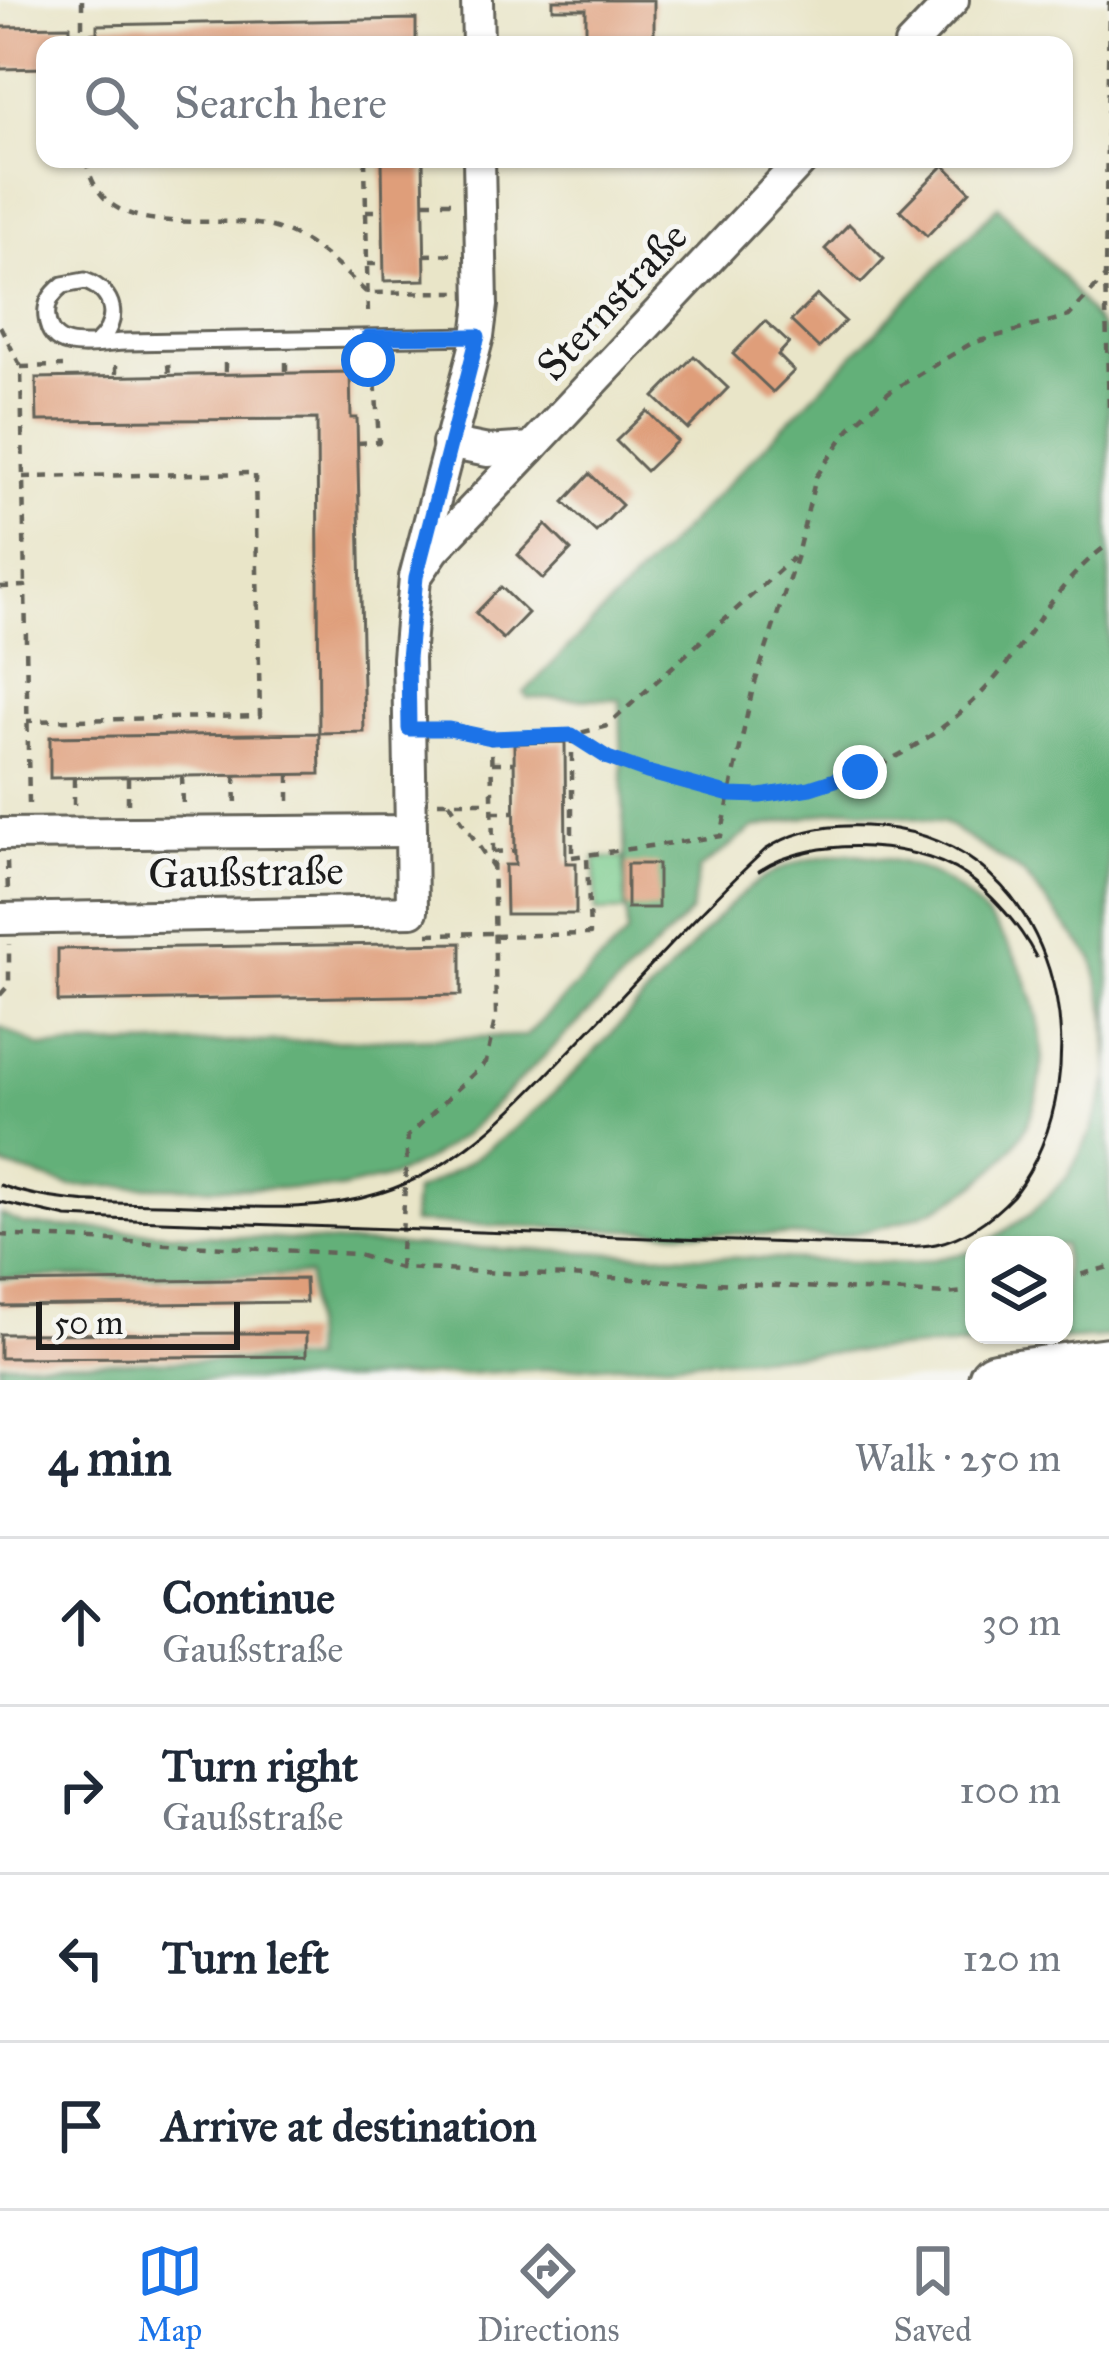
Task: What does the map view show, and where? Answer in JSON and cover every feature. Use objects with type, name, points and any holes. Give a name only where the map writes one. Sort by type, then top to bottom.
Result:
[{"type":"highway","points":[[996,1380],[1109,1365]]},
{"type":"street","points":[[477,0],[478,36]]},
{"type":"street","points":[[918,36],[952,0]]},
{"type":"street","name":"Gaußstraße","points":[[4,930],[412,911],[408,658],[416,577],[478,336],[482,305],[479,168]]},
{"type":"street","name":"Sternstraße","points":[[416,577],[434,550],[795,168]]},
{"type":"street","points":[[448,443],[488,451],[531,448]]},
{"type":"street","name":"Gaußstraße","points":[[0,834],[411,831]]},
{"type":"lane","points":[[97,343],[111,325],[111,302],[96,285],[85,281],[63,285],[48,302],[48,326],[63,343],[74,346],[478,336]]},
{"type":"path","points":[[82,0],[82,34]]},
{"type":"path","points":[[1109,2],[1105,277],[1109,410]]},
{"type":"path","points":[[89,168],[98,191],[117,210],[141,220],[238,222],[282,230],[323,251],[367,293],[456,292]]},
{"type":"path","points":[[357,443],[379,442],[377,360],[368,360],[365,168]]},
{"type":"path","points":[[424,202],[454,202]]},
{"type":"path","points":[[366,211],[383,211]]},
{"type":"path","points":[[424,255],[455,254]]},
{"type":"path","points":[[367,264],[384,264]]},
{"type":"path","points":[[572,857],[721,836],[752,692],[797,554],[816,477],[849,429],[889,392],[972,344],[1070,316],[1105,277]]},
{"type":"path","points":[[0,326],[21,367],[29,815]]},
{"type":"path","points":[[286,362],[286,375]]},
{"type":"path","points":[[206,363],[225,363],[225,376]]},
{"type":"path","points":[[151,364],[168,364],[169,376]]},
{"type":"path","points":[[98,365],[133,365]]},
{"type":"path","points":[[116,365],[116,377]]},
{"type":"path","points":[[63,366],[63,378]]},
{"type":"path","points":[[21,367],[80,366]]},
{"type":"path","points":[[22,477],[255,473],[257,562],[260,716],[27,721]]},
{"type":"path","points":[[572,735],[608,758],[730,795],[760,796],[810,788],[860,772],[949,722],[1020,647],[1066,580],[1109,544]]},
{"type":"path","points":[[409,729],[449,729],[491,738],[572,735],[607,726],[797,554]]},
{"type":"path","points":[[0,586],[25,586]]},
{"type":"path","points":[[572,735],[572,857]]},
{"type":"path","points":[[400,1268],[408,1136],[486,1062],[496,1015],[491,738]]},
{"type":"path","points":[[492,764],[514,763]]},
{"type":"path","points":[[289,774],[290,812]]},
{"type":"path","points":[[236,775],[236,812]]},
{"type":"path","points":[[182,776],[183,813]]},
{"type":"path","points":[[128,777],[128,814]]},
{"type":"path","points":[[74,778],[74,815]]},
{"type":"path","points":[[449,802],[493,867]]},
{"type":"path","points":[[492,812],[514,812]]},
{"type":"path","points":[[493,852],[515,851]]},
{"type":"path","points":[[494,936],[590,934],[589,857],[572,857]]},
{"type":"path","points":[[0,995],[9,985],[4,930]]},
{"type":"path","points":[[0,1235],[355,1254],[400,1268],[965,1292]]},
{"type":"path","points":[[1073,1277],[1109,1267]]},
{"type":"green space","points":[[998,206],[1064,279],[1109,339],[1109,1077],[1106,1012],[1093,959],[1023,873],[944,823],[849,808],[754,828],[699,869],[691,912],[465,1134],[391,1177],[340,1189],[70,1186],[0,1165],[0,1027],[41,1047],[526,1036],[627,935],[620,699],[528,698],[524,693]]},
{"type":"green space","points":[[848,853],[933,874],[974,903],[1020,966],[1034,1003],[1041,1041],[1040,1080],[1030,1117],[1010,1151],[973,1187],[907,1220],[834,1237],[412,1223],[414,1192],[490,1147],[556,1092],[743,893],[788,866]]},
{"type":"green space","points":[[595,858],[624,858],[625,911],[596,912]]},
{"type":"green space","points":[[1109,1077],[1109,1337],[1073,1339],[1073,1236],[997,1236],[1029,1215],[1068,1176],[1092,1130]]},
{"type":"green space","points":[[0,1214],[25,1225],[366,1244],[911,1264],[965,1253],[965,1344],[986,1344],[353,1380],[0,1380],[0,1363],[311,1360],[309,1275],[0,1278]]},
{"type":"building","points":[[553,0],[654,0],[654,36],[586,36],[586,9],[553,9]]},
{"type":"building","points":[[416,19],[416,36],[36,36],[36,68],[0,69],[0,27],[70,26],[70,34],[85,34],[97,33],[97,25]]},
{"type":"building","points":[[382,168],[423,168],[425,280],[384,281]]},
{"type":"building","points":[[941,168],[947,168],[970,191],[927,236],[900,210]]},
{"type":"building","points":[[849,224],[884,259],[861,283],[825,249]]},
{"type":"building","points":[[817,295],[845,321],[819,348],[791,321]]},
{"type":"building","points":[[765,321],[789,343],[778,355],[794,371],[773,392],[733,354]]},
{"type":"building","points":[[694,356],[728,388],[688,429],[654,397]]},
{"type":"building","points":[[350,372],[351,418],[357,418],[364,732],[319,733],[317,419],[37,421],[36,378]]},
{"type":"building","points":[[647,411],[677,441],[646,471],[616,441]]},
{"type":"building","points":[[590,474],[622,505],[596,532],[564,502]]},
{"type":"building","points":[[546,525],[571,550],[543,579],[518,555]]},
{"type":"building","points":[[501,587],[528,613],[503,639],[476,613]]},
{"type":"building","points":[[319,733],[320,774],[50,778],[50,737]]},
{"type":"building","points":[[565,742],[566,863],[576,863],[576,914],[506,914],[505,865],[515,865],[514,743]]},
{"type":"building","points":[[627,864],[658,864],[658,908],[627,908]]},
{"type":"building","points":[[461,943],[461,995],[58,1002],[58,949]]},
{"type":"building","points":[[305,1279],[306,1302],[0,1306],[0,1283]]},
{"type":"building","points":[[306,1333],[306,1356],[0,1358],[0,1334]]},
{"type":"tram line","points":[[0,1185],[46,1197],[94,1202],[285,1207],[333,1204],[410,1181],[465,1149],[513,1108],[765,850],[820,828],[879,827],[940,842],[989,874],[1025,917],[1049,970],[1060,1028],[1058,1087],[1042,1144],[1013,1196],[968,1232],[929,1245],[67,1217],[0,1202]]},
{"type":"tram line","points":[[759,871],[782,859],[839,847],[869,847],[929,858],[955,869],[985,891],[1036,957]]},
{"type":"route","points":[[368,360],[368,337],[478,336],[416,577],[408,658],[409,729],[449,729],[491,738],[572,735],[608,758],[730,795],[760,796],[810,788],[860,772]]}]
